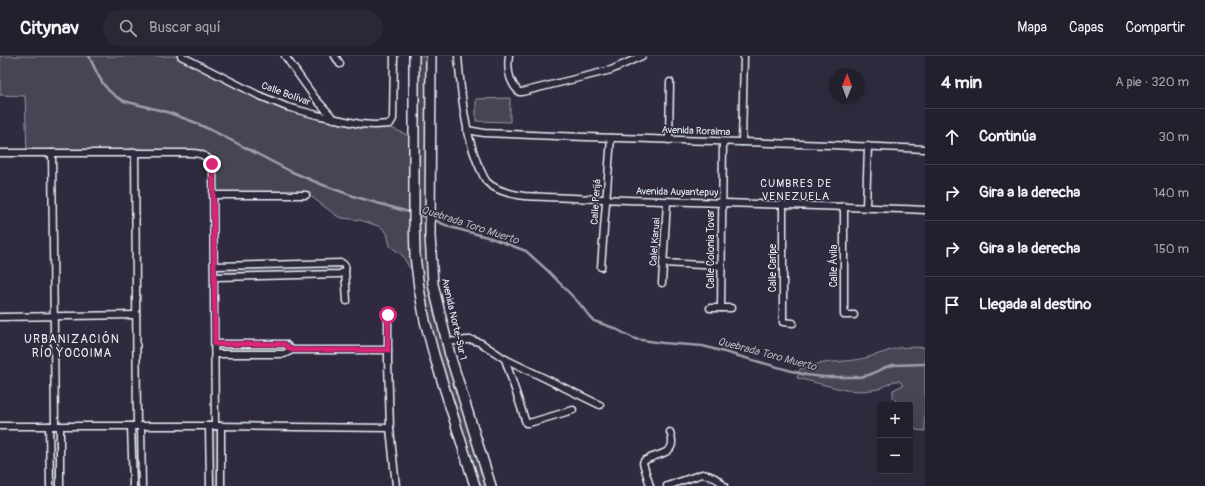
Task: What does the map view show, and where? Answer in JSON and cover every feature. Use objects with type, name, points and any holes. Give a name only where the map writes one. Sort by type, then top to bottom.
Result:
[{"type":"main road","points":[[414,56],[414,235],[416,270],[425,321],[434,355],[475,486]]},
{"type":"main road","name":"Avenida Norte-Sur 1","points":[[431,56],[430,236],[433,284],[447,342],[491,486]]},
{"type":"street","name":"Calle Bolívar","points":[[181,56],[276,103],[334,119],[374,125],[385,125],[392,122],[394,56]]},
{"type":"street","points":[[285,56],[315,98],[334,119]]},
{"type":"street","points":[[335,56],[340,64]]},
{"type":"street","name":"Avenida Auyantepuy","points":[[458,56],[467,130],[473,153],[486,181],[502,191],[524,196],[606,200],[784,204],[925,210]]},
{"type":"street","points":[[509,56],[509,75],[515,88],[519,92],[610,70],[642,56]]},
{"type":"street","points":[[742,142],[744,56]]},
{"type":"street","points":[[669,140],[670,82]]},
{"type":"street","name":"Avenida Roraima","points":[[467,130],[484,133],[925,149]]},
{"type":"street","name":"Calle Perijá","points":[[601,267],[611,138]]},
{"type":"street","name":"Calle Colonia Tovar","points":[[721,308],[722,142]]},
{"type":"street","points":[[866,207],[868,146]]},
{"type":"street","points":[[135,152],[137,426],[142,486]]},
{"type":"street","points":[[0,153],[192,152],[203,155],[212,164],[215,426],[210,486]]},
{"type":"street","points":[[52,153],[55,426],[60,486]]},
{"type":"street","points":[[213,195],[306,195]]},
{"type":"street","name":"Calel Karuai","points":[[662,283],[667,202]]},
{"type":"street","name":"Calle Caripe","points":[[784,204],[783,322],[793,323]]},
{"type":"street","name":"Calle Ávila","points":[[844,206],[844,315],[854,315]]},
{"type":"street","points":[[214,266],[342,263],[345,265],[347,301]]},
{"type":"street","points":[[663,263],[721,266]]},
{"type":"street","points":[[276,264],[276,276]]},
{"type":"street","points":[[214,277],[340,274],[344,273],[345,271]]},
{"type":"street","points":[[710,308],[731,308]]},
{"type":"street","points":[[0,316],[136,315]]},
{"type":"street","points":[[388,315],[390,428],[396,486]]},
{"type":"street","points":[[447,342],[472,340],[481,343],[505,359],[600,405]]},
{"type":"street","points":[[215,344],[284,344],[292,350]]},
{"type":"street","points":[[215,354],[284,354],[292,350],[388,350]]},
{"type":"street","points":[[505,359],[526,423],[573,410]]},
{"type":"street","points":[[0,426],[390,428]]},
{"type":"street","points":[[50,486],[55,426]]},
{"type":"street","points":[[133,486],[137,426]]},
{"type":"street","points":[[215,426],[221,486]]},
{"type":"street","points":[[650,486],[643,463],[644,461],[669,451],[673,440],[670,432]]},
{"type":"street","points":[[667,486],[702,474],[714,477],[724,486]]},
{"type":"shaded area","points":[[0,56],[181,56],[258,95],[317,115],[385,125],[414,138],[414,56],[431,56],[433,284],[491,486],[475,486],[413,270],[409,267],[402,255],[390,246],[387,233],[381,227],[360,220],[337,216],[309,195],[213,195],[213,170],[203,155],[27,153],[25,96],[0,95]]},
{"type":"shaded area","points":[[510,98],[510,122],[476,121],[476,99]]},
{"type":"shaded area","points":[[342,263],[345,271],[215,277],[214,266]]},
{"type":"shaded area","points":[[215,344],[285,344],[289,352],[215,354]]},
{"type":"shaded area","points":[[905,347],[925,347],[925,431],[916,430],[913,426],[913,402],[897,402],[893,397],[893,390],[903,385],[900,381],[894,381],[879,389],[863,391],[845,390],[797,378],[800,369],[813,365],[855,360]]},
{"type":"shaded area","points":[[49,426],[60,426],[60,486],[50,486]]},
{"type":"shaded area","points":[[131,426],[141,426],[142,486],[133,486]]},
{"type":"shaded area","points":[[209,426],[221,426],[221,486],[210,486]]},
{"type":"waterway","name":"Quebrada Toro Muerto","points":[[89,56],[102,82],[111,92],[124,101],[167,112],[194,122],[290,171],[323,185],[356,197],[412,213]]},
{"type":"waterway","name":"Quebrada Toro Muerto","points":[[417,214],[427,218]]},
{"type":"waterway","name":"Quebrada Toro Muerto","points":[[432,219],[450,227],[491,238],[526,251],[547,270],[594,321],[614,328],[635,339],[703,346],[806,375],[824,377],[859,377],[869,375],[893,365],[925,364]]},
{"type":"district","name":"CUMBRES DE VENEZUELA","points":[[796,189]]},
{"type":"district","name":"URBANIZACIÓN RÍO YOCOIMA","points":[[72,346]]},
{"type":"route","points":[[212,164],[215,344],[284,344],[292,350],[388,350],[388,315]]}]
